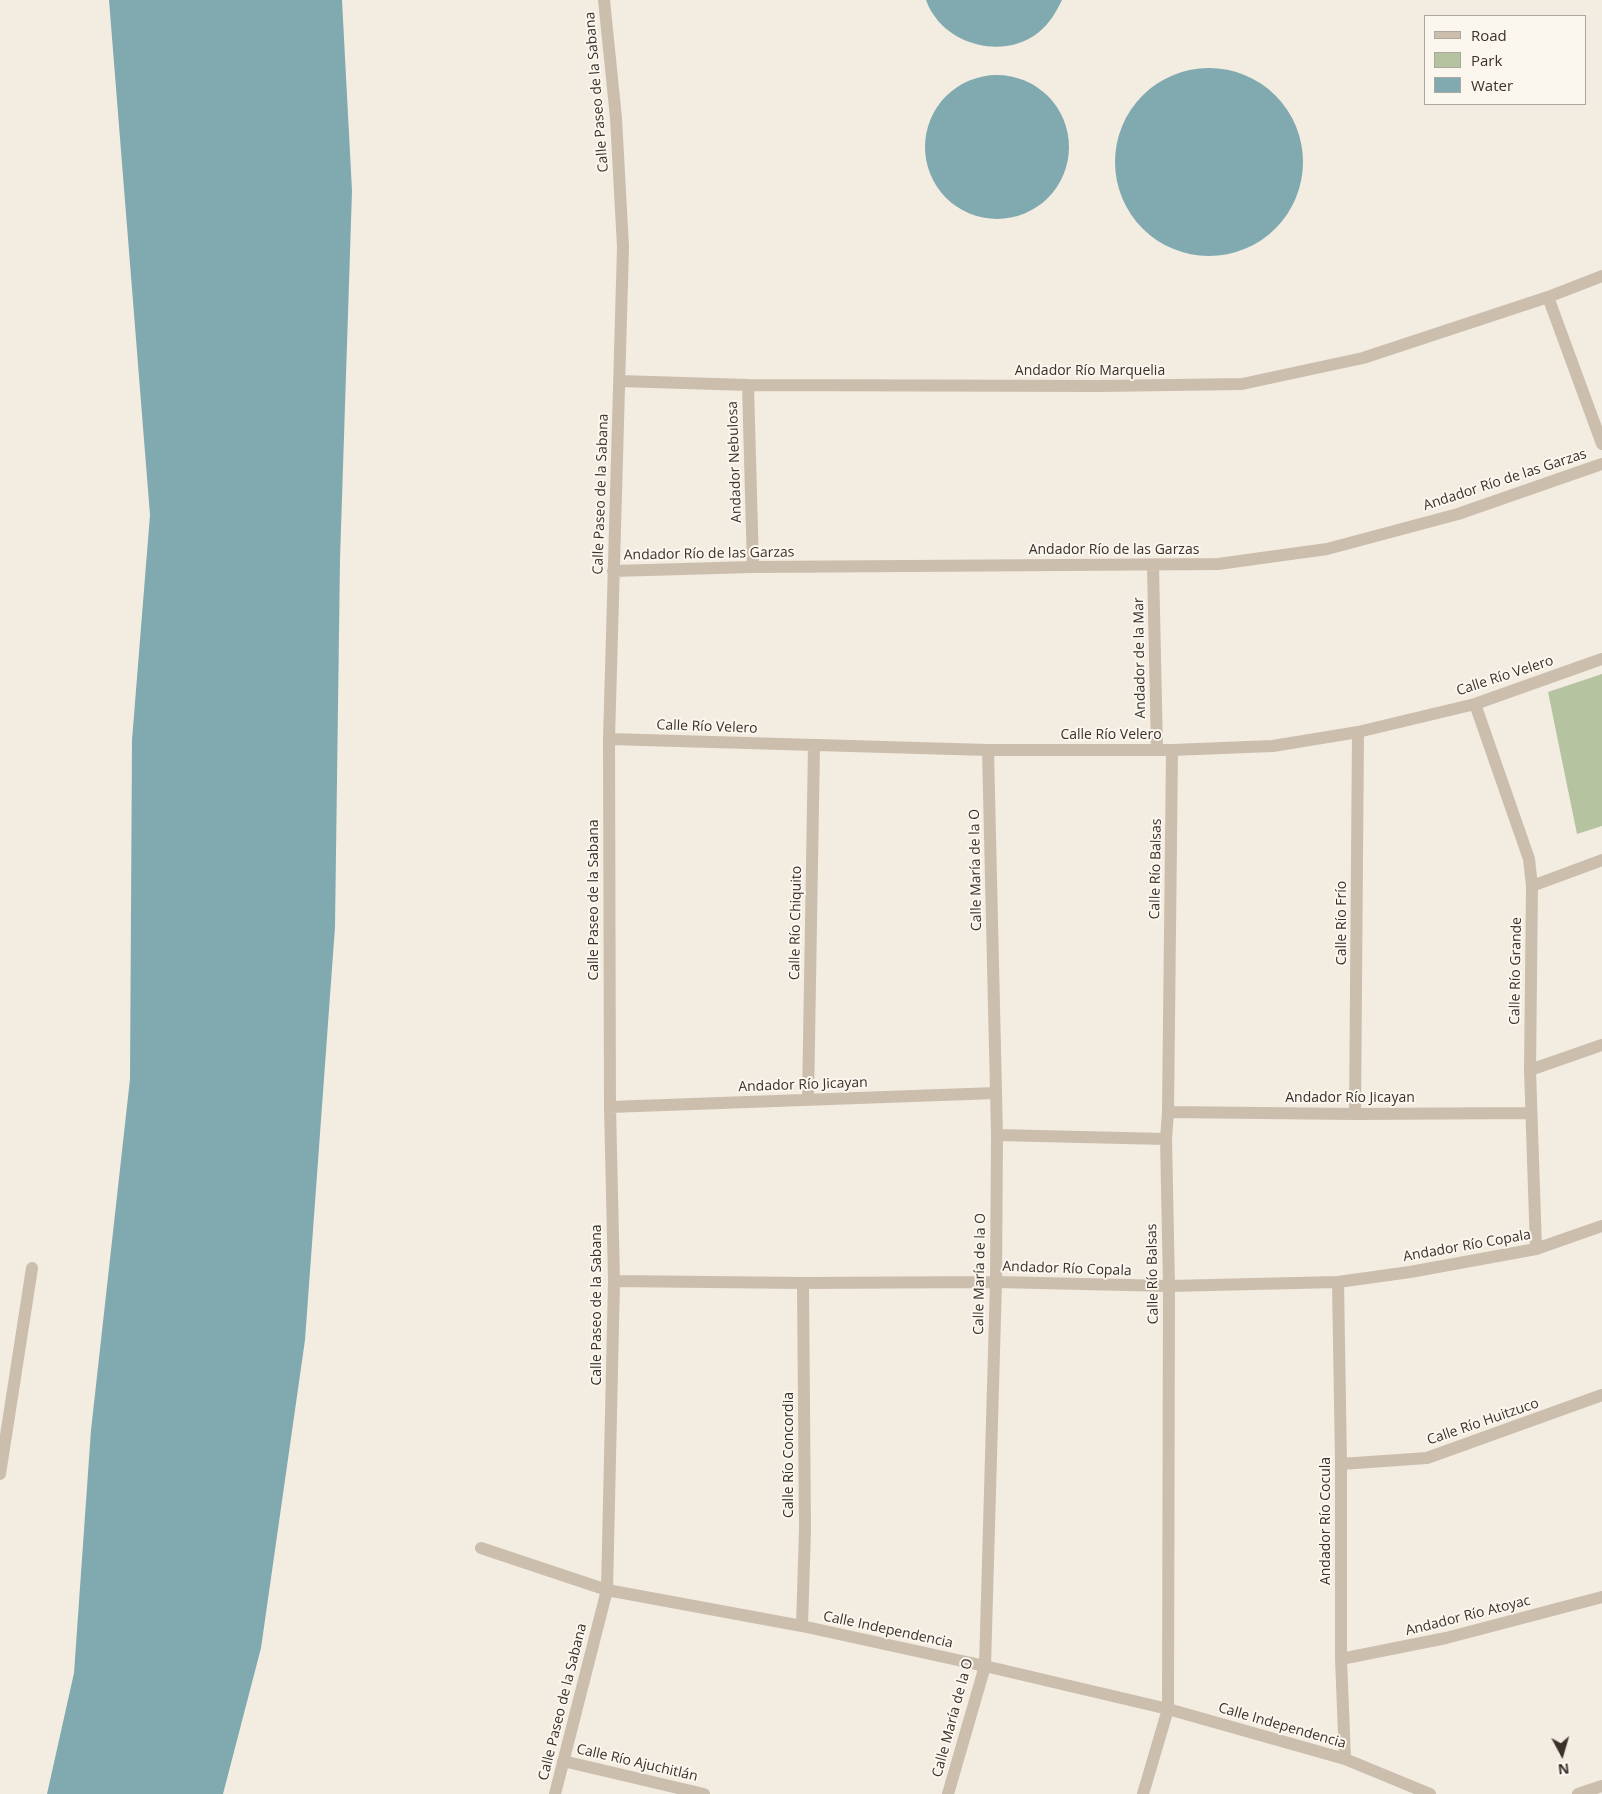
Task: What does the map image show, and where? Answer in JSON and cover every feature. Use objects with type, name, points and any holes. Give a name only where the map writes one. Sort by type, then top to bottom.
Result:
[{"type":"street","name":"Calle Paseo de la Sabana","points":[[555,1794],[607,1590],[614,1281],[610,1107],[609,739],[612,571],[620,380],[623,247],[616,118],[604,0]]},
{"type":"street","name":"Andador Río Marquelia","points":[[620,380],[748,385],[1100,386],[1242,384],[1363,358],[1548,297],[1602,276]]},
{"type":"street","points":[[1548,297],[1602,444]]},
{"type":"street","name":"Andador Nebulosa","points":[[748,385],[753,567]]},
{"type":"street","name":"Andador Río de las Garzas","points":[[612,571],[753,567],[1218,564],[1327,549],[1458,514],[1602,464]]},
{"type":"street","name":"Andador de la Mar","points":[[1152,565],[1157,750]]},
{"type":"street","name":"Calle Río Velero","points":[[609,739],[988,750],[1172,750],[1272,746],[1358,732],[1475,704],[1602,659]]},
{"type":"street","name":"Calle Río Grande","points":[[1475,704],[1529,858],[1532,886],[1530,1070],[1536,1249]]},
{"type":"street","name":"Calle Río Frío","points":[[1355,1114],[1358,732]]},
{"type":"street","name":"Calle Río Chiquito","points":[[808,1100],[814,746]]},
{"type":"street","name":"Calle María de la O","points":[[948,1794],[985,1666],[996,1282],[997,1135],[988,750]]},
{"type":"street","name":"Calle Río Balsas","points":[[1143,1794],[1168,1709],[1169,1286],[1166,1139],[1168,1112],[1172,750]]},
{"type":"street","points":[[1532,886],[1602,860]]},
{"type":"street","points":[[1530,1070],[1602,1044]]},
{"type":"street","name":"Andador Río Jicayan","points":[[610,1107],[996,1093]]},
{"type":"street","name":"Andador Río Jicayan","points":[[1168,1112],[1531,1113]]},
{"type":"street","points":[[997,1135],[1166,1139]]},
{"type":"street","name":"Andador Río Copala","points":[[614,1281],[803,1283],[996,1282],[1169,1286],[1338,1282],[1410,1272],[1536,1249],[1602,1226]]},
{"type":"street","points":[[0,1474],[32,1268]]},
{"type":"street","name":"Andador Río Cocula","points":[[1338,1282],[1341,1464],[1341,1659],[1345,1759]]},
{"type":"street","name":"Calle Río Concordia","points":[[802,1626],[805,1529],[803,1283]]},
{"type":"street","name":"Calle Río Huitzuco","points":[[1341,1464],[1427,1458],[1602,1395]]},
{"type":"street","name":"Calle Independencia","points":[[481,1548],[607,1590],[802,1626],[1168,1709],[1345,1759],[1430,1794]]},
{"type":"street","name":"Andador Río Atoyac","points":[[1341,1659],[1446,1638],[1602,1597]]},
{"type":"street","name":"Calle Río Ajuchitlán","points":[[563,1761],[704,1794]]},
{"type":"street","points":[[1578,1794],[1602,1786]]},
{"type":"green space","points":[[1602,674],[1602,826],[1577,834],[1548,692]]},
{"type":"water","points":[[109,0],[342,0],[352,191],[340,559],[335,927],[305,1340],[261,1648],[223,1794],[47,1794],[74,1673],[91,1430],[130,1079],[132,740],[150,515]]},
{"type":"water","points":[[926,0],[1062,0],[1052,17],[1039,32],[1026,40],[998,47],[983,46],[954,35],[933,14]]},
{"type":"water","points":[[1218,68],[1227,69],[1254,79],[1276,95],[1288,110],[1296,126],[1302,144],[1302,180],[1296,198],[1288,214],[1276,229],[1261,241],[1245,249],[1227,255],[1200,256],[1191,255],[1164,245],[1149,235],[1136,222],[1126,207],[1116,180],[1115,153],[1116,144],[1126,117],[1136,102],[1149,89],[1164,79],[1191,69]]},
{"type":"water","points":[[997,75],[1025,80],[1048,96],[1064,119],[1069,147],[1064,175],[1048,198],[1025,214],[997,219],[969,214],[946,198],[930,175],[925,147],[930,119],[946,96],[969,80]]}]
